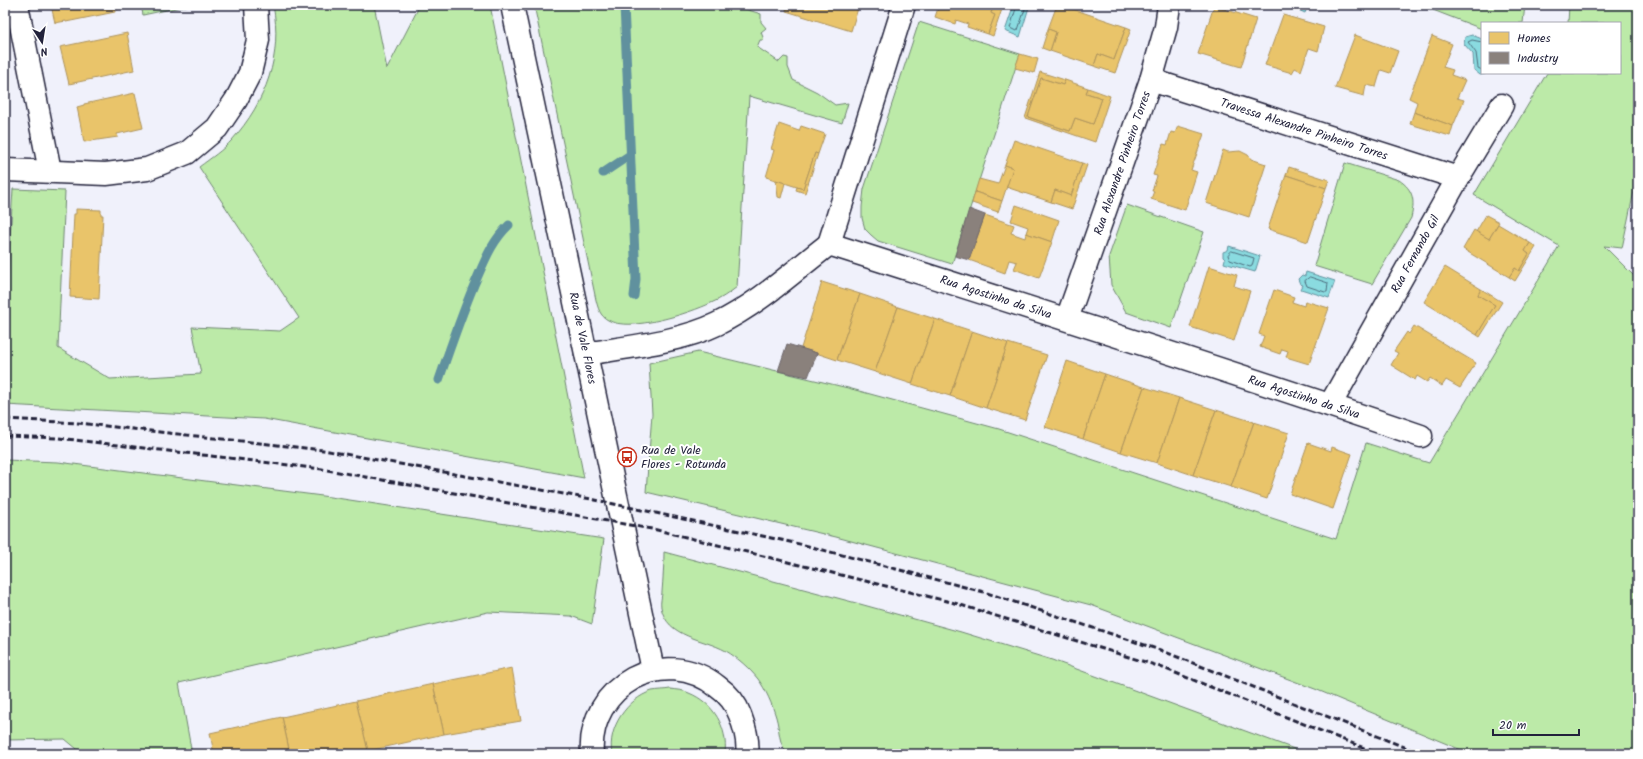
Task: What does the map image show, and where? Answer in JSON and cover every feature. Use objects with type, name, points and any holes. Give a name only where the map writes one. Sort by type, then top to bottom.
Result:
[{"type":"street","points":[[17,5],[50,171]]},
{"type":"street","points":[[5,170],[106,174],[147,169],[187,153],[217,128],[236,100],[250,73],[258,40],[256,5]]},
{"type":"street","name":"Rua de Vale Flores","points":[[512,5],[653,670]]},
{"type":"street","points":[[586,354],[690,334],[717,324],[739,312],[829,244],[904,5]]},
{"type":"street","name":"Rua Alexandre Pinheiro Torres","points":[[1068,319],[1151,80],[1166,27],[1169,5]]},
{"type":"street","name":"Travessa Alexandre Pinheiro Torres","points":[[1151,80],[1458,178]]},
{"type":"street","name":"Rua Fernando Gil","points":[[1330,405],[1458,178],[1502,105]]},
{"type":"street","name":"Rua Agostinho da Silva","points":[[829,244],[1068,319],[1422,436]]},
{"type":"street","points":[[592,754],[591,740],[597,716],[611,695],[630,679],[653,670],[673,668],[692,672],[711,680],[726,693],[738,709],[745,728],[748,748],[747,754]]},
{"type":"green space","points":[[141,5],[190,5],[143,15]]},
{"type":"green space","points":[[273,5],[374,5],[387,69],[420,5],[490,5],[584,478],[264,419],[5,405],[5,320],[13,189],[65,191],[58,348],[110,379],[201,374],[192,327],[280,331],[299,318],[199,167],[221,151],[232,140],[244,125],[263,94],[269,77],[276,42],[276,24]]},
{"type":"green space","points":[[534,5],[741,5],[742,8],[761,14],[761,22],[766,28],[761,32],[764,40],[760,40],[757,47],[779,62],[784,57],[788,58],[788,67],[793,80],[817,92],[835,105],[848,103],[842,123],[749,96],[737,287],[725,296],[689,312],[644,323],[618,323],[608,320],[601,314],[596,300]]},
{"type":"green space","points":[[1420,5],[1525,5],[1523,22],[1481,22],[1481,29]]},
{"type":"green space","points":[[1569,5],[1638,5],[1638,172],[1622,248],[1604,246],[1638,280],[1638,754],[1471,754],[1315,689],[1091,605],[836,537],[646,492],[652,414],[649,363],[698,352],[848,388],[999,429],[1336,539],[1366,443],[1429,463],[1559,246],[1474,195],[1546,74],[1621,74],[1621,22],[1568,22]]},
{"type":"green space","points":[[919,22],[1020,54],[952,264],[878,241],[865,229],[862,218],[864,189]]},
{"type":"green space","points":[[1345,163],[1399,180],[1408,188],[1412,196],[1413,206],[1411,218],[1372,284],[1314,266]]},
{"type":"green space","points":[[1127,205],[1204,232],[1171,328],[1126,312],[1111,285],[1109,256]]},
{"type":"green space","points":[[5,460],[58,462],[330,497],[604,539],[592,624],[571,616],[488,612],[179,683],[192,754],[83,754],[65,739],[5,740]]},
{"type":"green space","points":[[664,552],[961,632],[1052,660],[1308,754],[788,754],[782,746],[776,717],[771,702],[755,675],[726,651],[678,631],[670,625],[665,617],[661,607]]},
{"type":"green space","points":[[670,689],[687,692],[698,697],[712,710],[722,726],[725,754],[612,754],[611,744],[613,734],[616,725],[627,708],[634,701],[652,691]]},
{"type":"water","points":[[1014,5],[1025,5],[1029,7],[1020,37],[1005,31]]},
{"type":"water","points":[[1287,5],[1308,5],[1305,13]]},
{"type":"water","points":[[1472,35],[1481,39],[1481,74],[1485,74],[1480,75],[1474,70],[1473,54],[1464,44],[1465,37]]},
{"type":"water","points":[[1229,246],[1260,256],[1255,272],[1224,263],[1225,259],[1223,257],[1223,252],[1228,250]]},
{"type":"water","points":[[1306,272],[1335,281],[1329,298],[1301,289],[1303,285],[1300,284],[1298,279],[1302,275],[1305,276]]},
{"type":"building: Homes","points":[[51,5],[118,5],[119,9],[115,10],[115,12],[55,23]]},
{"type":"building: Homes","points":[[787,5],[859,5],[851,31],[786,11]]},
{"type":"building: Homes","points":[[939,5],[998,5],[997,7],[994,6],[991,13],[995,15],[988,34],[967,27],[968,24],[956,20],[955,24],[935,17]]},
{"type":"building: Homes","points":[[1057,5],[1061,5],[1126,27],[1114,60],[1098,54],[1094,66],[1050,51],[1056,32],[1048,29]]},
{"type":"building: Homes","points":[[994,6],[1002,9],[993,36],[988,34],[995,15],[991,13]]},
{"type":"building: Homes","points":[[1214,6],[1256,19],[1241,67],[1198,54]]},
{"type":"building: Homes","points":[[1283,15],[1324,27],[1318,51],[1309,48],[1301,71],[1295,68],[1292,73],[1265,65]]},
{"type":"building: Homes","points":[[1126,27],[1131,29],[1115,73],[1094,66],[1098,54],[1114,60]]},
{"type":"building: Homes","points":[[1048,29],[1056,32],[1050,51],[1042,48]]},
{"type":"building: Homes","points":[[127,33],[134,70],[69,84],[60,47]]},
{"type":"building: Homes","points":[[1355,35],[1398,51],[1390,73],[1381,70],[1376,87],[1366,85],[1364,96],[1335,88]]},
{"type":"building: Homes","points":[[1432,36],[1452,44],[1443,67],[1453,70],[1451,75],[1465,80],[1457,98],[1464,100],[1453,126],[1414,112],[1417,102],[1409,98]]},
{"type":"building: Homes","points":[[1020,54],[1038,59],[1034,73],[1015,68]]},
{"type":"building: Homes","points":[[1040,72],[1065,80],[1063,85],[1041,78],[1028,117],[1070,131],[1075,118],[1093,124],[1102,98],[1086,93],[1088,88],[1110,96],[1095,142],[1025,118]]},
{"type":"building: Homes","points":[[1041,78],[1063,85],[1065,80],[1088,88],[1086,93],[1102,98],[1093,124],[1075,118],[1070,131],[1028,117]]},
{"type":"building: Homes","points":[[135,93],[143,128],[117,134],[118,137],[84,142],[77,107],[84,104]]},
{"type":"building: Homes","points":[[1414,112],[1453,126],[1450,136],[1410,124]]},
{"type":"building: Homes","points":[[779,124],[799,131],[801,126],[825,134],[818,154],[815,153],[803,189],[766,177],[774,150],[771,149]]},
{"type":"building: Homes","points":[[1178,126],[1204,134],[1191,170],[1197,172],[1185,210],[1151,199],[1157,176],[1153,175],[1163,144],[1167,145],[1171,132],[1175,133]]},
{"type":"building: Homes","points":[[1014,140],[1082,163],[1071,196],[1055,190],[1051,202],[1006,187],[1013,168],[1005,165]]},
{"type":"building: Homes","points":[[1223,150],[1228,152],[1240,151],[1248,155],[1251,159],[1266,164],[1249,217],[1206,203]]},
{"type":"building: Homes","points":[[815,153],[818,154],[805,193],[796,190],[797,187],[803,189]]},
{"type":"building: Homes","points":[[1082,163],[1087,165],[1072,209],[1051,202],[1055,190],[1071,196]]},
{"type":"building: Homes","points":[[1005,165],[1013,168],[1002,201],[975,192],[979,179],[998,184]]},
{"type":"building: Homes","points":[[1289,167],[1329,180],[1326,188],[1286,175]]},
{"type":"building: Homes","points":[[1286,175],[1326,188],[1308,242],[1268,229]]},
{"type":"building: Homes","points":[[776,180],[785,183],[781,198],[778,197]]},
{"type":"building: Homes","points":[[975,192],[1002,201],[998,212],[972,203]]},
{"type":"building: Homes","points":[[1016,205],[1059,220],[1052,242],[1026,233],[1028,227],[1011,221]]},
{"type":"building: Homes","points":[[76,209],[101,210],[101,215],[103,215],[99,299],[70,297],[74,214],[76,214]]},
{"type":"building: Homes","points":[[985,215],[1014,225],[1011,233],[1025,238],[1026,233],[1052,242],[1039,278],[1014,269],[1017,262],[1009,260],[1005,273],[969,260]]},
{"type":"building: Homes","points":[[1486,215],[1499,222],[1489,239],[1476,232]]},
{"type":"building: Homes","points":[[1498,224],[1530,243],[1525,251],[1529,254],[1519,271],[1515,268],[1509,277],[1463,249],[1474,230],[1489,239]]},
{"type":"building: Homes","points":[[1530,243],[1536,247],[1515,281],[1509,277],[1515,268],[1519,271],[1529,254],[1525,251]]},
{"type":"building: Homes","points":[[1209,266],[1237,275],[1234,286],[1250,291],[1234,341],[1190,327]]},
{"type":"building: Homes","points":[[1445,267],[1481,289],[1478,295],[1495,305],[1477,335],[1424,302]]},
{"type":"building: Homes","points":[[822,282],[860,294],[837,360],[801,348]]},
{"type":"building: Homes","points":[[1481,289],[1502,302],[1480,337],[1477,335],[1495,305],[1478,295]]},
{"type":"building: Homes","points":[[1274,290],[1294,297],[1292,302],[1304,306],[1305,301],[1329,308],[1309,364],[1286,357],[1288,351],[1282,349],[1280,354],[1260,347],[1264,336],[1259,334]]},
{"type":"building: Homes","points":[[860,294],[898,307],[875,372],[837,360]]},
{"type":"building: Homes","points":[[898,307],[935,319],[912,384],[875,372]]},
{"type":"building: Homes","points":[[935,319],[972,331],[950,396],[912,384]]},
{"type":"building: Homes","points":[[1414,326],[1476,363],[1460,388],[1446,380],[1442,386],[1430,378],[1427,382],[1417,376],[1415,380],[1391,365],[1398,353],[1394,351],[1407,332],[1409,334]]},
{"type":"building: Homes","points":[[972,331],[1008,343],[986,408],[950,396]]},
{"type":"building: Homes","points":[[1008,343],[1047,355],[1025,420],[986,408]]},
{"type":"building: Homes","points":[[1067,361],[1105,374],[1083,439],[1045,427]]},
{"type":"building: Homes","points":[[1105,374],[1144,387],[1121,452],[1083,439]]},
{"type":"building: Homes","points":[[1144,387],[1179,398],[1157,463],[1121,452]]},
{"type":"building: Homes","points":[[1179,398],[1216,410],[1193,475],[1157,463]]},
{"type":"building: Homes","points":[[1216,410],[1254,422],[1231,487],[1193,475]]},
{"type":"building: Homes","points":[[1254,422],[1289,433],[1267,499],[1231,487]]},
{"type":"building: Homes","points":[[1308,443],[1331,451],[1332,447],[1352,454],[1333,509],[1290,494]]},
{"type":"building: Homes","points":[[512,668],[521,721],[444,734],[433,684]]},
{"type":"building: Homes","points":[[433,684],[444,734],[368,751],[356,701]]},
{"type":"building: Homes","points":[[356,701],[368,751],[353,754],[290,754],[282,717]]},
{"type":"building: Homes","points":[[282,717],[290,754],[214,754],[210,733]]},
{"type":"building: Industry","points":[[969,209],[985,215],[969,260],[955,256]]},
{"type":"building: Industry","points":[[787,344],[817,353],[808,377],[778,371]]},
{"type":"waterway","points":[[624,5],[636,279],[634,296]]},
{"type":"waterway","points":[[603,173],[630,155]]},
{"type":"waterway","points":[[439,380],[474,285],[497,238],[509,225]]},
{"type":"railway","points":[[5,419],[78,423],[323,450],[591,499],[804,545],[984,592],[1160,650],[1422,754]]},
{"type":"railway","points":[[5,436],[58,438],[322,469],[657,530],[951,602],[1158,666],[1379,754]]},
{"type":"place","name":"Rua de Vale Flores - Rotunda","points":[[627,457]]}]
